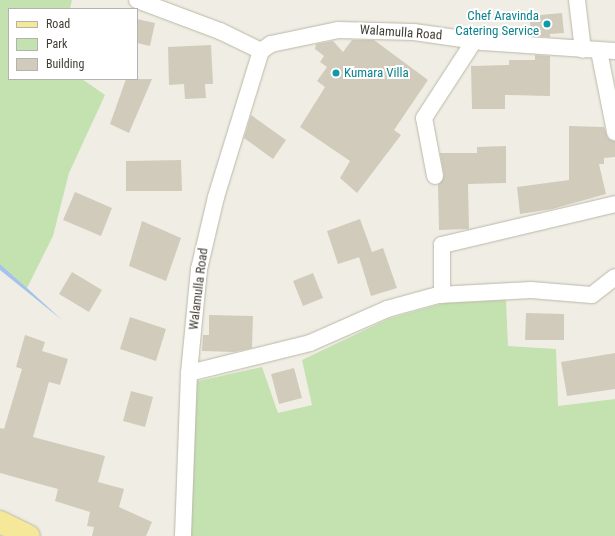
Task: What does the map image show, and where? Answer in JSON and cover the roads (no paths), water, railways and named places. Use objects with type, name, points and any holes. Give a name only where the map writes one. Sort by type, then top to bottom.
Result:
[{"type":"main road","points":[[0,522],[29,536]]},
{"type":"street","points":[[136,0],[220,31],[261,51]]},
{"type":"street","points":[[578,0],[583,50]]},
{"type":"street","name":"Walamulla Road","points":[[183,536],[189,373],[199,268],[216,197],[261,51],[271,44],[338,30],[414,32],[474,41],[607,51]]},
{"type":"street","points":[[435,176],[424,118],[474,41]]},
{"type":"street","points":[[607,51],[615,132]]},
{"type":"street","points":[[442,295],[442,246],[615,204]]},
{"type":"street","points":[[189,373],[310,343],[387,309],[442,295],[531,290],[592,295],[615,277]]},
{"type":"water","points":[[0,264],[27,288],[62,320],[0,270]]},
{"type":"place","name":"Chef Aravinda Catering Service","points":[[547,24]]},
{"type":"place","name":"Kumara Villa","points":[[336,73]]}]
